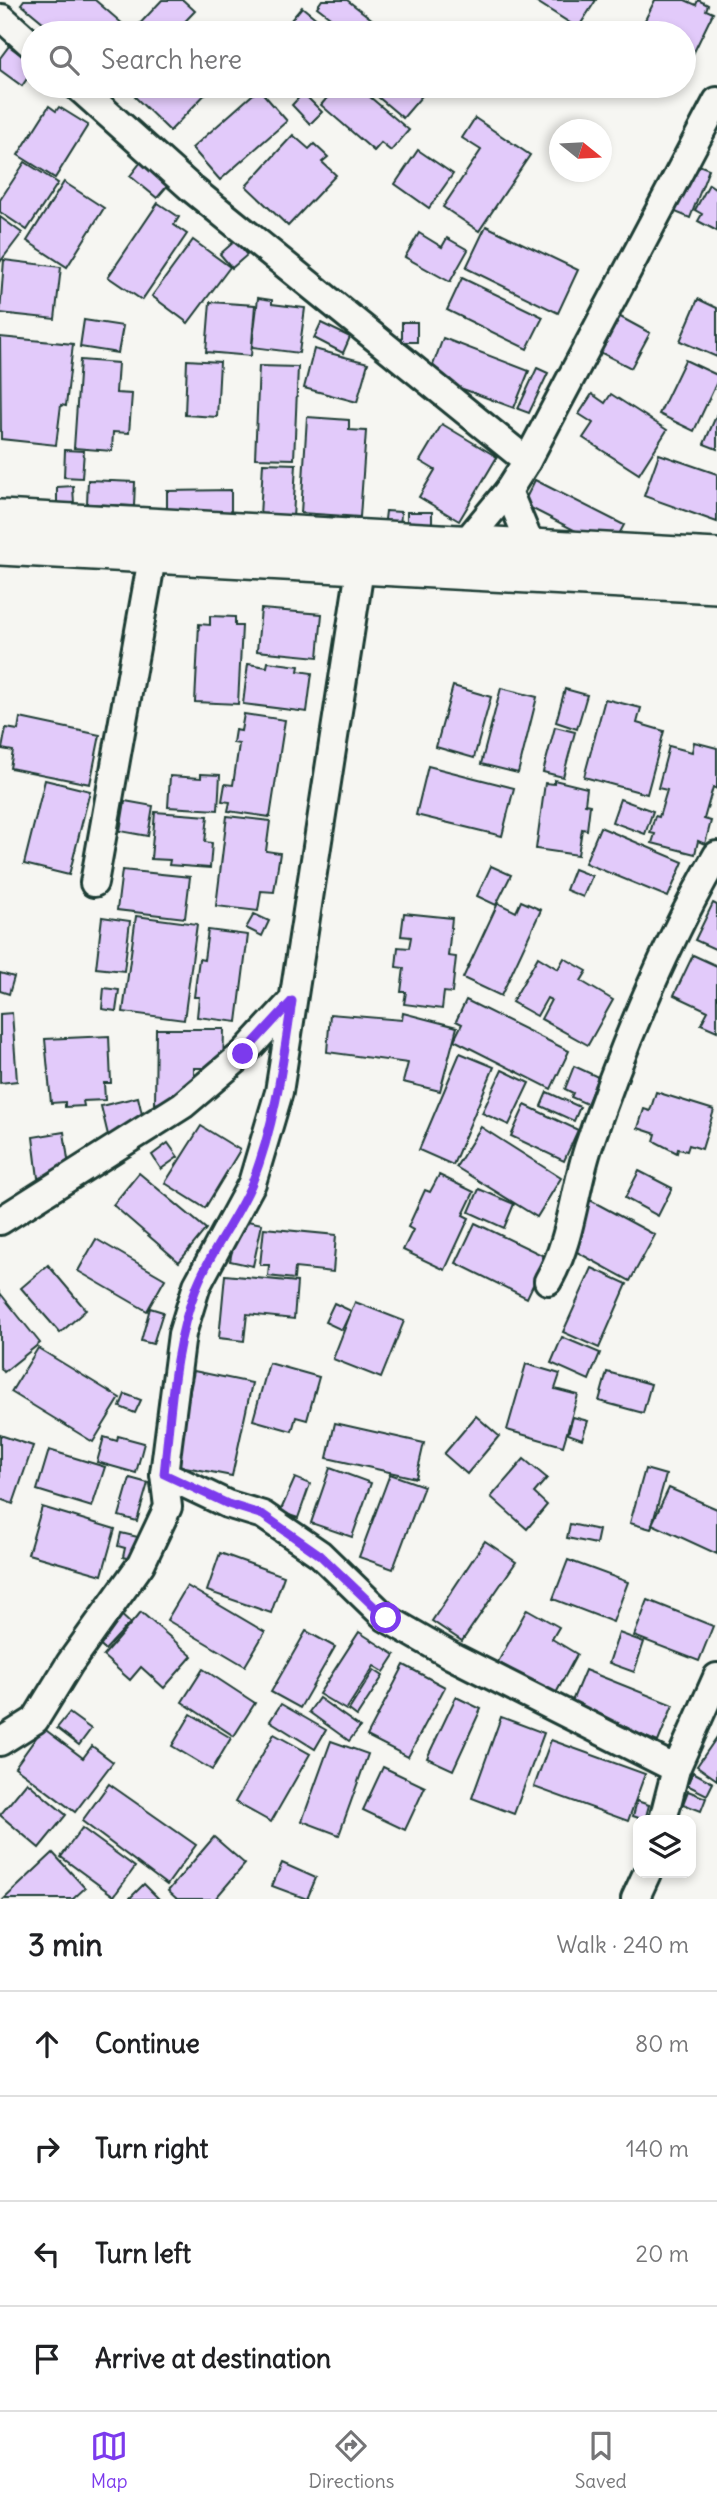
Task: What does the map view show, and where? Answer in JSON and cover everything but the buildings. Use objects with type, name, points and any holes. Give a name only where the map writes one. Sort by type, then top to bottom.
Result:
[{"type":"street","points":[[5,13],[21,32]]},
{"type":"street","points":[[90,98],[192,190],[527,461]]},
{"type":"street","points":[[465,543],[508,491],[527,461],[717,101]]},
{"type":"street","points":[[508,491],[531,547]]},
{"type":"street","points":[[0,517],[361,540],[717,556]]},
{"type":"street","points":[[0,548],[717,586]]},
{"type":"street","points":[[94,883],[152,558]]},
{"type":"street","points":[[0,1742],[36,1720],[70,1663],[141,1564],[168,1507],[164,1474],[182,1334],[197,1285],[252,1183],[279,1092],[360,569]]},
{"type":"street","points":[[548,1281],[561,1250],[588,1149],[640,1014],[692,898],[717,855]]},
{"type":"street","points":[[0,1222],[183,1105],[243,1054],[292,1001]]},
{"type":"street","points":[[164,1474],[228,1504],[263,1515],[320,1555],[386,1618],[452,1656],[676,1769]]},
{"type":"street","points":[[664,1815],[676,1769],[717,1677]]},
{"type":"street","points":[[635,1899],[645,1878]]},
{"type":"route","points":[[243,1054],[292,1001],[279,1092],[252,1183],[197,1285],[182,1334],[164,1474],[228,1504],[263,1515],[320,1555],[386,1618]]}]
